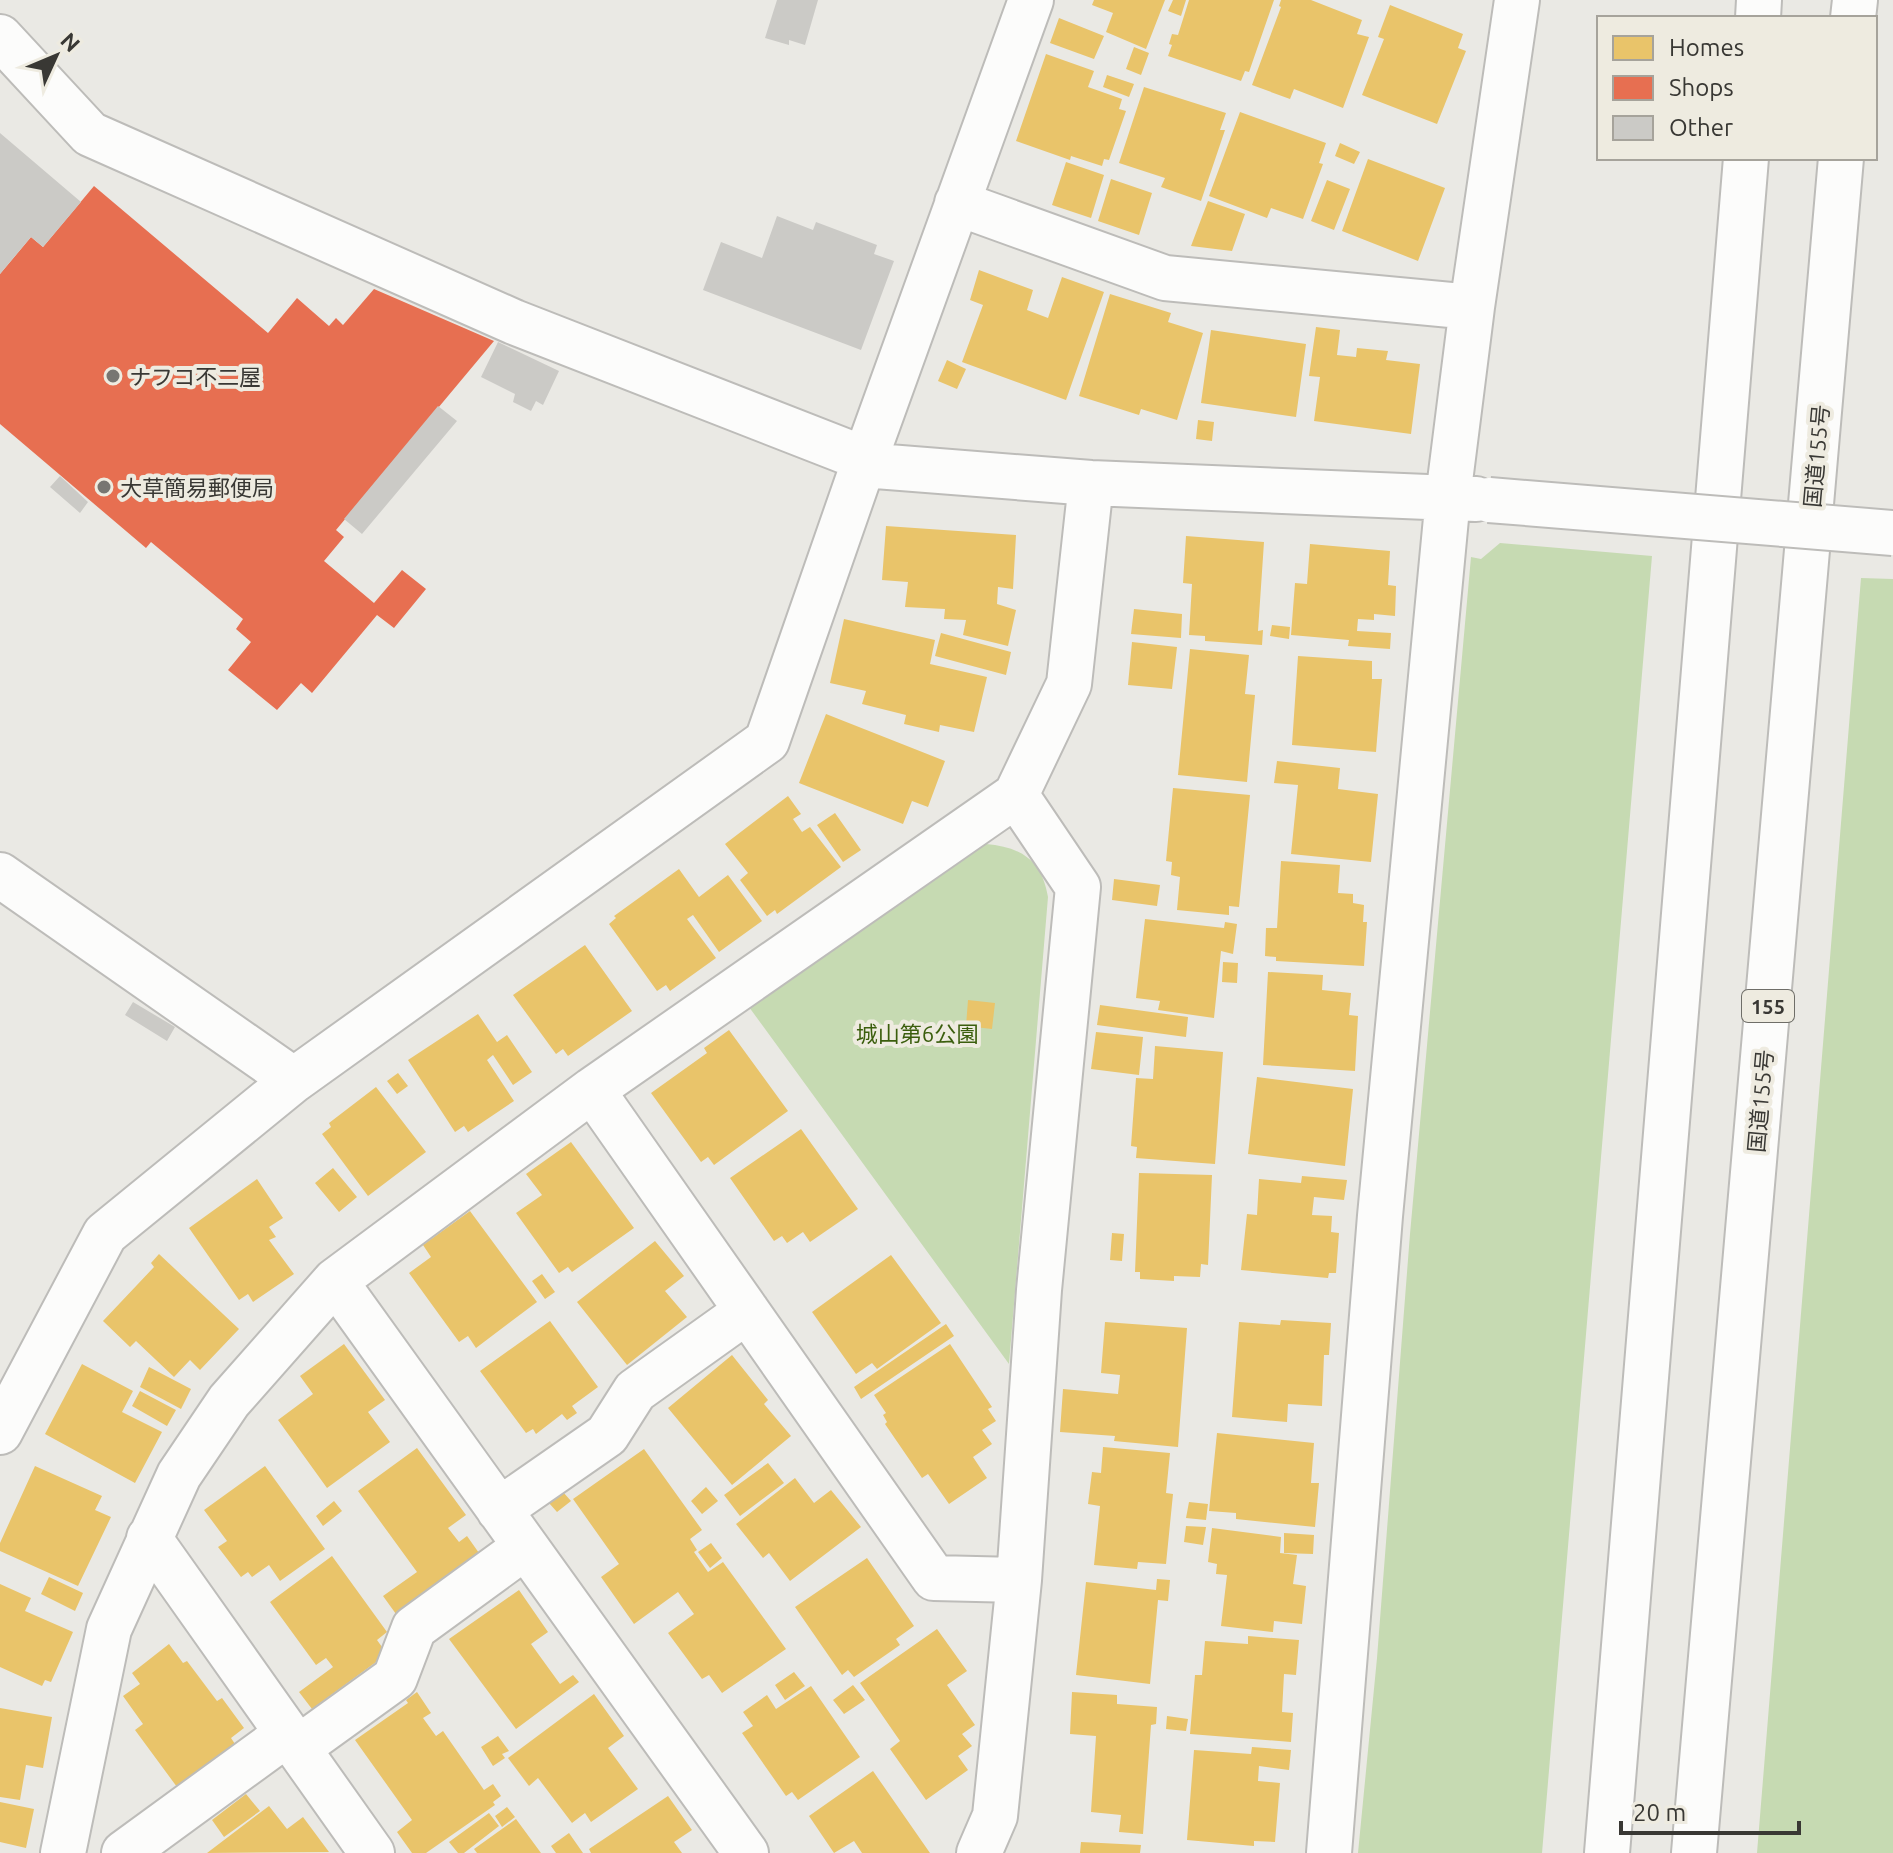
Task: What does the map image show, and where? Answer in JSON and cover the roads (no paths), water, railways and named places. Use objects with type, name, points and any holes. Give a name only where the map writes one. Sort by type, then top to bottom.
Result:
[{"type":"main road","points":[[0,1432],[105,1234],[294,1080],[767,741],[1031,0]]},
{"type":"main road","points":[[1329,1853],[1380,1216],[1468,499],[1472,307],[1517,0]]},
{"type":"main road","points":[[0,37],[90,134],[514,322],[864,462],[1091,483],[1468,499],[1893,533]]},
{"type":"main road","points":[[1607,1853],[1746,160]]},
{"type":"main road","name":"国道155号","points":[[1694,1853],[1841,160]]},
{"type":"main road","points":[[957,203],[1165,278],[1472,307]]},
{"type":"main road","points":[[63,1853],[109,1629],[179,1475],[229,1401],[335,1281],[592,1090],[1016,795],[1069,684],[1091,483]]},
{"type":"main road","points":[[979,1853],[995,1816],[1019,1580],[1039,1290],[1078,887],[1016,795]]},
{"type":"main road","points":[[0,875],[294,1080]]},
{"type":"main road","points":[[592,1090],[934,1578],[1019,1580]]},
{"type":"main road","points":[[335,1281],[746,1853]]},
{"type":"main road","points":[[499,1510],[607,1435],[635,1391],[747,1311]]},
{"type":"main road","points":[[149,1538],[372,1853]]},
{"type":"main road","points":[[124,1853],[292,1741],[395,1678],[414,1628],[525,1547]]},
{"type":"place","name":"ナフコ不二屋","points":[[113,376]]},
{"type":"place","name":"大草簡易郵便局","points":[[104,487]]},
{"type":"park label","name":"城山第6公園","points":[[917,1033]]}]
